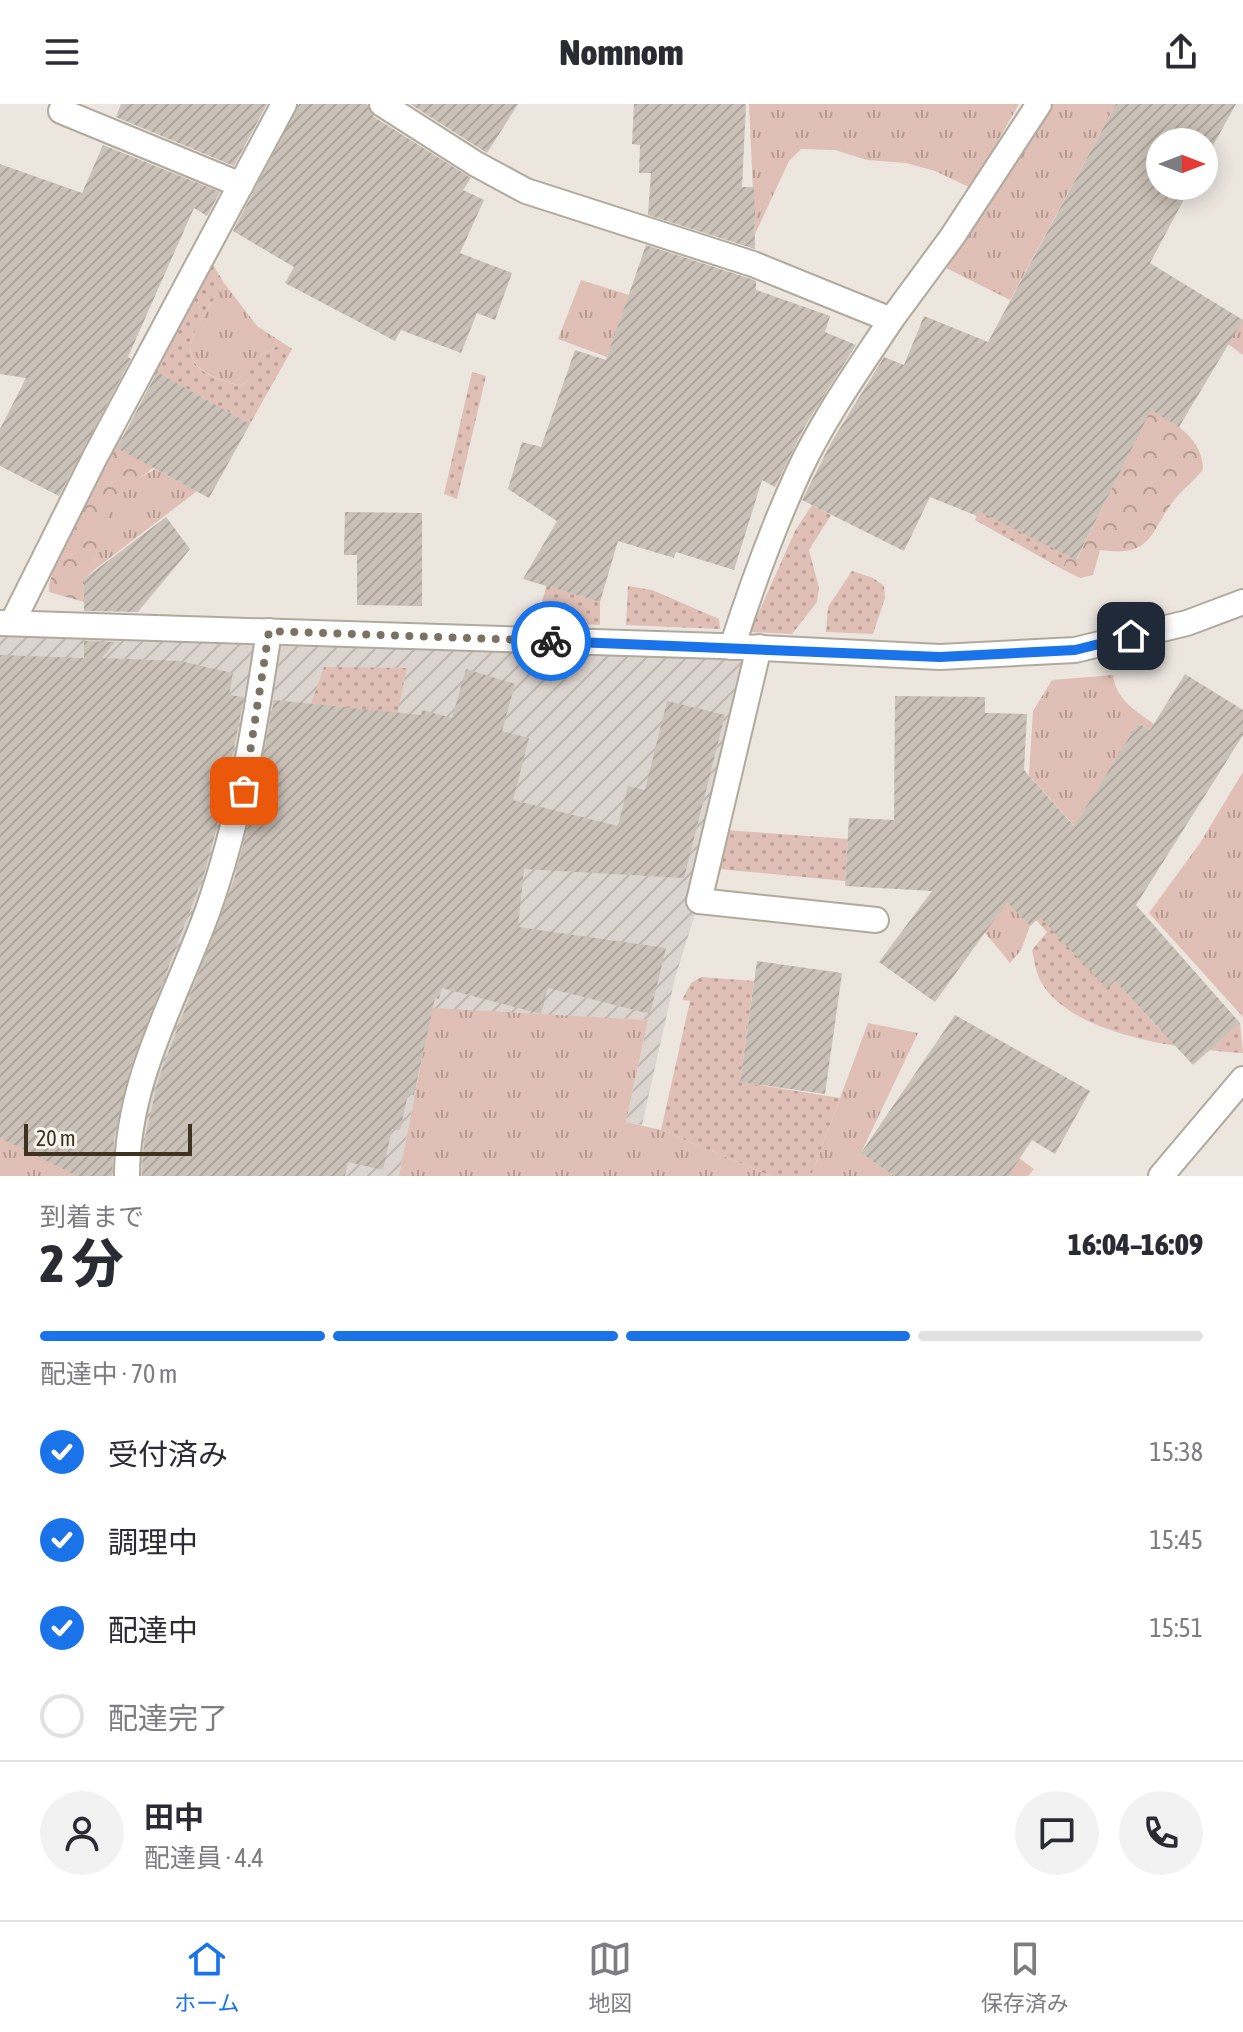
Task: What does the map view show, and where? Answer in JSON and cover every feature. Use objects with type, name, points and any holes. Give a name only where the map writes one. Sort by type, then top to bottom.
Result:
[{"type":"street","points":[[284,104],[6,623],[759,647],[940,657],[1075,650],[1187,623],[1243,602]]},
{"type":"street","points":[[382,104],[476,164],[526,191],[753,264],[891,320]]},
{"type":"street","points":[[732,647],[756,572],[799,471],[840,395],[952,237],[1039,104]]},
{"type":"street","points":[[61,111],[241,185]]},
{"type":"street","points":[[127,1176],[127,1136],[140,1080],[156,1030],[208,908],[244,791],[269,631]]},
{"type":"street","points":[[759,647],[699,901],[876,920]]},
{"type":"street","points":[[1161,1176],[1243,1079]]},
{"type":"shaded area","points":[[0,623],[759,647],[699,901],[675,978],[642,1125],[626,1122],[648,1020],[432,1009],[399,1176],[77,1176],[0,1138]]},
{"type":"green space","points":[[749,104],[1019,104],[971,188],[935,171],[906,163],[867,160],[835,150],[801,149],[789,161],[755,234]]},
{"type":"green space","points":[[1053,104],[1116,104],[1010,300],[946,268]]},
{"type":"green space","points":[[212,263],[224,283],[195,332],[191,346],[192,358],[200,368],[216,378],[241,386],[248,380],[248,369],[259,356],[283,343],[292,349],[250,424],[173,381],[170,386],[153,375]]},
{"type":"green space","points":[[581,280],[629,295],[607,357],[558,339]]},
{"type":"green space","points":[[224,283],[257,326],[283,343],[259,356],[248,380],[241,386],[216,378],[200,368],[192,357],[191,345],[195,332]]},
{"type":"green space","points":[[1243,319],[1243,355],[1228,344]]},
{"type":"green space","points":[[472,372],[486,376],[457,499],[444,494]]},
{"type":"green space","points":[[602,401],[550,587],[600,602],[600,625],[542,622],[542,601]]},
{"type":"green space","points":[[1145,407],[1175,424],[1192,439],[1202,458],[1203,469],[1176,498],[1146,542],[1129,550],[1100,550],[1093,575],[1080,578],[1062,569],[1068,555],[1077,559],[1128,455]]},
{"type":"green space","points":[[1022,412],[1068,555],[1062,569],[975,520]]},
{"type":"green space","points":[[117,434],[163,456],[152,469],[122,492],[109,513],[96,548],[94,570],[84,579],[84,602],[49,592],[66,532]]},
{"type":"green space","points":[[155,469],[197,491],[94,570],[99,536],[114,503],[129,485]]},
{"type":"green space","points":[[812,505],[831,515],[809,550],[819,588],[817,602],[792,634],[750,632],[795,531]]},
{"type":"green space","points":[[852,571],[873,578],[884,586],[885,598],[873,634],[826,632],[828,607]]},
{"type":"green space","points":[[628,586],[652,590],[719,619],[720,629],[626,625]]},
{"type":"green space","points":[[324,667],[407,668],[397,714],[311,704]]},
{"type":"green space","points":[[1113,675],[1122,698],[1154,724],[1150,730],[1138,723],[1093,796],[1079,831],[1029,775],[1033,711],[1052,680]]},
{"type":"green space","points":[[1243,772],[1243,1017],[1149,913],[1200,843]]},
{"type":"green space","points":[[725,830],[848,839],[845,881],[719,869]]},
{"type":"green space","points":[[1104,858],[1115,981],[1161,1031],[1183,1010],[1215,1045],[1240,1023],[1243,1053],[1162,1043],[1102,1027],[1076,1015],[1055,999],[1040,980],[1032,950],[1047,932],[1036,920]]},
{"type":"green space","points":[[993,887],[1030,926],[1021,950],[1010,963],[959,901]]},
{"type":"green space","points":[[701,977],[754,981],[740,1082],[840,1098],[811,1176],[771,1176],[661,1130],[690,1001],[682,1000],[691,983]]},
{"type":"green space","points":[[432,1008],[648,1020],[626,1122],[661,1130],[771,1176],[399,1176]]},
{"type":"green space","points":[[868,1023],[918,1033],[861,1153],[894,1176],[811,1176]]},
{"type":"green space","points":[[0,1138],[77,1176],[0,1176]]},
{"type":"green space","points":[[991,1138],[1034,1169],[1028,1176],[965,1176]]},
{"type":"building","points":[[121,104],[267,104],[234,166],[116,117]]},
{"type":"building","points":[[299,104],[367,104],[374,117],[471,178],[463,190],[484,200],[460,253],[512,273],[495,320],[477,313],[461,353],[401,330],[395,341],[285,283],[294,267],[233,231]]},
{"type":"building","points":[[410,104],[518,104],[487,153]]},
{"type":"building","points":[[634,104],[746,104],[742,187],[754,187],[755,249],[648,215],[651,173],[639,173],[640,145],[632,144]]},
{"type":"building","points":[[1116,104],[1236,104],[1218,137],[1218,128],[1146,128],[1146,200],[1184,200],[1150,263],[1243,320],[1179,427],[1151,410],[1076,560],[979,511],[977,516],[930,497],[904,551],[802,500],[832,441],[884,357],[904,365],[924,316],[988,342]]},
{"type":"building","points":[[103,145],[220,192],[207,216],[194,208],[128,357],[131,359],[59,496],[0,466],[0,429],[26,378],[0,374],[0,164],[82,193]]},
{"type":"building","points":[[646,245],[756,281],[756,290],[830,316],[825,332],[856,345],[805,426],[775,487],[762,480],[734,570],[676,552],[674,558],[618,541],[600,602],[523,579],[557,521],[508,489],[522,442],[541,447],[575,350],[606,360]]},
{"type":"building","points":[[157,372],[250,424],[209,498],[117,448]]},
{"type":"building","points":[[345,512],[422,513],[422,606],[357,605],[357,555],[344,555]]},
{"type":"building","points":[[166,517],[190,549],[138,612],[84,611],[84,579]]},
{"type":"building","points":[[84,641],[115,642],[102,658],[180,661],[233,673],[229,695],[244,697],[223,803],[205,871],[130,1069],[114,1138],[112,1176],[77,1176],[0,1138],[0,655],[84,658]]},
{"type":"building","points":[[466,669],[515,684],[502,731],[529,738],[513,800],[618,826],[628,786],[645,790],[667,701],[725,715],[684,878],[524,869],[518,927],[666,948],[650,1014],[548,988],[541,1014],[442,988],[439,999],[435,998],[414,1095],[408,1094],[400,1130],[392,1129],[383,1170],[348,1162],[345,1176],[142,1176],[144,1142],[159,1077],[234,880],[274,700],[421,715],[422,710],[452,718]]},
{"type":"building","points":[[1185,674],[1243,710],[1243,735],[1136,905],[1240,1023],[1193,1065],[1115,981],[1107,989],[1040,917],[1030,926],[1007,902],[935,1002],[879,962],[932,891],[845,886],[849,818],[894,820],[895,696],[985,697],[985,713],[1027,714],[1024,770],[1074,826],[1138,723],[1150,730]]},
{"type":"building","points":[[757,961],[842,973],[825,1094],[740,1082]]},
{"type":"building","points":[[955,1015],[1090,1091],[1055,1154],[1032,1140],[1008,1176],[894,1176],[861,1153]]},
{"type":"way so far","points":[[244,791],[269,631],[551,641]]},
{"type":"route","points":[[551,641],[759,647],[940,657],[1075,650],[1131,636]]}]
